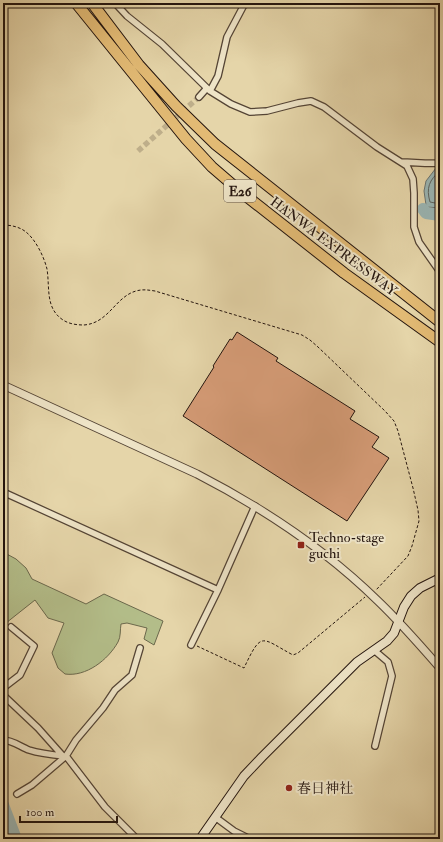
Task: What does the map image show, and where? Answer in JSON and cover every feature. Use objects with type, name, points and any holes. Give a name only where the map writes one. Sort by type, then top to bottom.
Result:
[{"type":"highway","name":"HANWA EXPRESSWAY","points":[[76,3],[186,139],[212,167],[241,192],[344,273],[440,342]]},
{"type":"highway","name":"HANWA EXPRESSWAY","points":[[92,3],[139,65],[176,106],[215,144],[440,322]]},
{"type":"main road","points":[[200,839],[244,776],[357,662],[387,642],[394,633],[398,621],[411,596],[420,588],[440,578]]},
{"type":"street","points":[[115,3],[127,16],[162,44],[209,89],[231,104],[250,112],[267,112],[298,103],[311,101],[324,107],[377,147],[401,162],[410,170],[413,179],[414,227],[419,242],[440,272]]},
{"type":"street","points":[[199,97],[209,89],[218,76],[227,37],[245,3]]},
{"type":"street","points":[[401,162],[440,164]]},
{"type":"street","points":[[3,385],[197,474],[225,488],[255,506],[305,540],[343,569],[398,621],[440,668]]},
{"type":"street","points":[[3,492],[218,590]]},
{"type":"street","points":[[191,645],[218,590],[255,506]]},
{"type":"street","points":[[3,688],[20,675],[34,646],[11,627]]},
{"type":"street","points":[[17,794],[32,785],[64,756],[103,708],[115,690],[132,675],[140,648]]},
{"type":"street","points":[[375,651],[388,662],[392,676],[375,746]]},
{"type":"street","points":[[3,695],[38,728],[64,756],[105,807],[137,839]]},
{"type":"street","points":[[4,741],[43,754],[64,756]]},
{"type":"street","points":[[215,817],[234,831],[250,839]]},
{"type":"path","points":[[3,225],[18,228],[26,232],[32,239],[43,258],[47,269],[49,297],[52,307],[57,314],[70,323],[78,325],[94,323],[103,318],[126,296],[144,289],[302,335],[318,347],[394,421],[398,431],[418,510],[419,521],[408,556],[376,590],[364,598],[298,654],[293,655],[272,642],[265,640],[253,649],[244,668],[198,646],[191,645]]},
{"type":"green space","points":[[3,552],[16,559],[26,568],[32,579],[86,604],[104,594],[163,621],[154,645],[144,639],[147,628],[127,623],[121,624],[118,642],[114,649],[102,661],[96,666],[81,673],[65,674],[58,668],[52,653],[64,623],[48,618],[35,600],[6,623],[4,629],[8,631],[3,637]]},
{"type":"water","points":[[440,167],[440,208],[427,207],[424,191],[426,181],[436,168]]},
{"type":"building","points":[[237,332],[278,358],[276,361],[355,411],[350,419],[379,437],[372,447],[389,458],[347,521],[183,416],[230,339],[232,340]]},
{"type":"waterway","points":[[423,209],[426,213],[440,215]]},
{"type":"waterway","points":[[3,805],[16,839]]},
{"type":"tunnel","points":[[138,151],[199,97]]},
{"type":"place","name":"Techno-stage guchi","points":[[301,545]]},
{"type":"place","name":"春日神社","points":[[289,788]]}]
